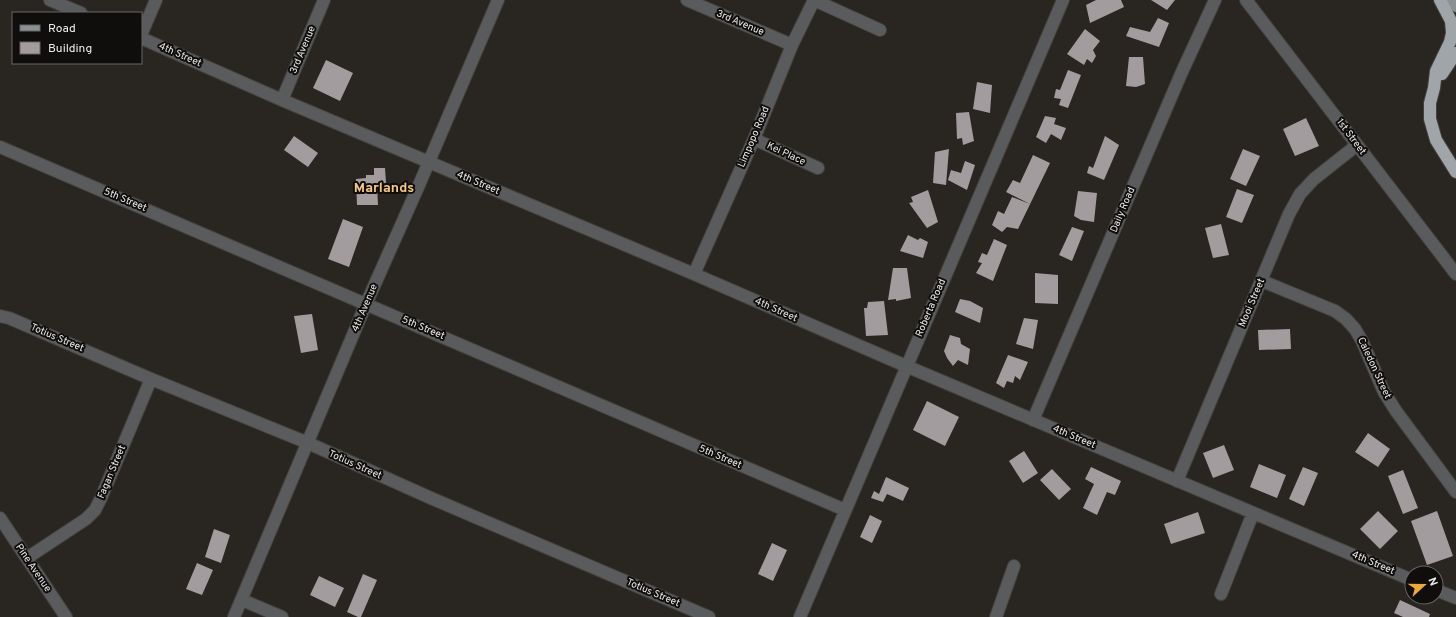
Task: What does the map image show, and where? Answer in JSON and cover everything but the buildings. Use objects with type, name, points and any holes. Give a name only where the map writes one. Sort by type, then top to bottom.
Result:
[{"type":"highway","points":[[1440,0],[1451,21],[1452,33],[1450,42],[1436,72],[1430,103],[1430,119],[1436,140],[1456,172]]},
{"type":"highway","points":[[1434,88],[1456,53]]},
{"type":"main road","points":[[1450,0],[1456,6]]},
{"type":"street","points":[[50,0],[79,12]]},
{"type":"street","points":[[142,33],[156,0]]},
{"type":"street","name":"3rd Avenue","points":[[282,100],[324,0]]},
{"type":"street","name":"4th Avenue","points":[[234,617],[366,304],[429,162],[498,0]]},
{"type":"street","name":"3rd Avenue","points":[[687,0],[792,45]]},
{"type":"street","points":[[814,0],[880,30]]},
{"type":"street","name":"Limpopo Road","points":[[694,274],[754,139],[792,45],[814,0]]},
{"type":"street","name":"Roberta Road","points":[[800,617],[1063,0]]},
{"type":"street","name":"Daily Road","points":[[1033,420],[1181,74],[1215,0]]},
{"type":"street","name":"1st Street","points":[[1246,0],[1456,274]]},
{"type":"street","name":"4th Street","points":[[142,38],[282,100],[1404,577]]},
{"type":"street","name":"Kei Place","points":[[754,139],[818,168]]},
{"type":"street","name":"Mooi Street","points":[[1177,481],[1289,214],[1300,194],[1314,179],[1357,145]]},
{"type":"street","name":"5th Street","points":[[0,147],[845,510]]},
{"type":"street","name":"Caledon Street","points":[[1262,281],[1335,311],[1346,319],[1355,329],[1384,392],[1396,411],[1456,492]]},
{"type":"street","name":"Totius Street","points":[[0,316],[9,318],[151,379],[308,443],[433,500],[709,617]]},
{"type":"street","name":"Fagan Street","points":[[27,558],[86,518],[95,510],[151,379]]},
{"type":"street","points":[[1221,594],[1252,513]]},
{"type":"street","name":"Pine Avenue","points":[[0,518],[66,617]]},
{"type":"street","points":[[996,617],[1014,566]]},
{"type":"street","points":[[1444,592],[1455,595]]},
{"type":"street","points":[[242,600],[282,617]]},
{"type":"district","name":"Marlands","points":[[384,188]]}]
